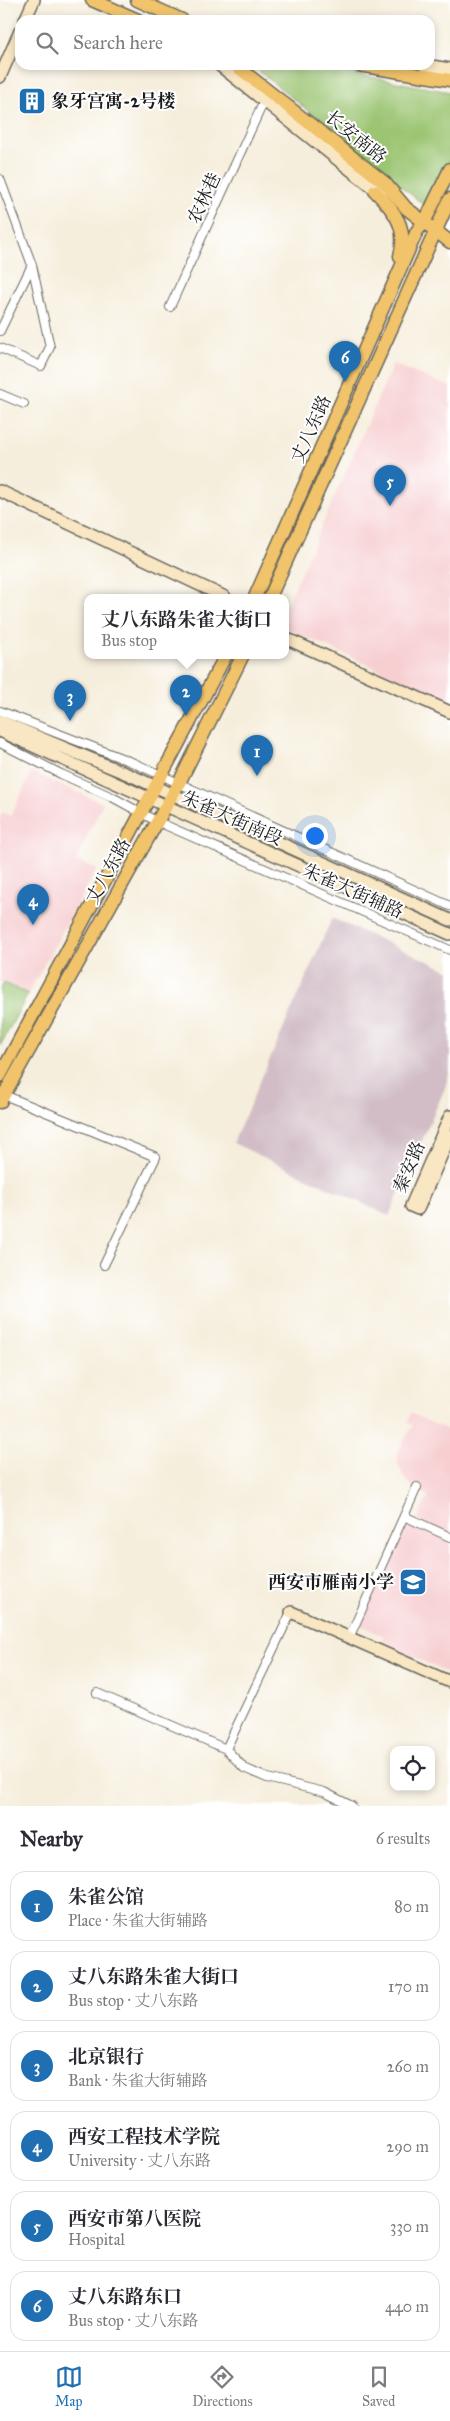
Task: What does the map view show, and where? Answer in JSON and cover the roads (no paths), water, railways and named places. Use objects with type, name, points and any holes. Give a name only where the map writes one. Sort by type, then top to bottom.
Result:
[{"type":"main road","points":[[27,15],[34,0]]},
{"type":"main road","points":[[92,0],[126,15]]},
{"type":"main road","points":[[137,0],[171,15]]},
{"type":"main road","points":[[0,77],[15,42]]},
{"type":"main road","points":[[435,66],[450,68]]},
{"type":"main road","points":[[225,70],[375,191],[394,212],[404,236],[392,290]]},
{"type":"main road","name":"长安南路","points":[[242,70],[385,183],[406,208],[445,239]]},
{"type":"main road","points":[[251,70],[260,83]]},
{"type":"main road","points":[[389,70],[450,80]]},
{"type":"main road","name":"丈八东路","points":[[256,594],[417,231],[426,222],[450,169]]},
{"type":"main road","points":[[375,191],[406,208]]},
{"type":"main road","name":"丈八东路","points":[[271,594],[445,239],[450,199]]},
{"type":"main road","points":[[0,491],[219,594]]},
{"type":"main road","points":[[289,640],[450,712]]},
{"type":"main road","name":"丈八东路","points":[[0,1076],[224,659]]},
{"type":"main road","name":"丈八东路","points":[[2,1098],[178,783],[241,659]]},
{"type":"main road","name":"朱雀大街南段","points":[[0,721],[158,781],[172,794],[450,920]]},
{"type":"main road","name":"朱雀大街南段","points":[[0,731],[149,798],[164,807],[450,934]]},
{"type":"main road","name":"秦安路","points":[[450,1116],[411,1206],[418,1209],[450,1136]]},
{"type":"main road","points":[[291,1612],[450,1682]]},
{"type":"street","name":"农林巷","points":[[170,307],[264,101]]},
{"type":"street","points":[[0,179],[32,265],[50,347],[41,366],[0,348]]},
{"type":"street","points":[[0,331],[32,265]]},
{"type":"street","points":[[0,394],[24,404]]},
{"type":"street","name":"朱雀大街辅路","points":[[0,711],[81,741],[158,781],[178,783],[450,906]]},
{"type":"street","name":"朱雀大街辅路","points":[[0,743],[156,821],[450,950]]},
{"type":"street","points":[[2,1098],[156,1157],[104,1265]]},
{"type":"street","points":[[349,1638],[417,1487]]},
{"type":"street","points":[[404,1516],[450,1537]]},
{"type":"street","points":[[226,1749],[291,1612]]},
{"type":"street","points":[[97,1693],[226,1749],[244,1768],[267,1778],[324,1792],[352,1806]]},
{"type":"place","name":"象牙宫寓-2号楼","points":[[32,101]]},
{"type":"place","name":"丈八东路东口","points":[[345,382]]},
{"type":"place","name":"西安市第八医院","points":[[390,506]]},
{"type":"place","name":"丈八东路朱雀大街口","points":[[186,716]]},
{"type":"place","name":"北京银行","points":[[70,721]]},
{"type":"place","name":"朱雀公馆","points":[[257,776]]},
{"type":"place","name":"西安工程技术学院","points":[[33,925]]},
{"type":"place","name":"西安市雁南小学","points":[[413,1582]]}]
